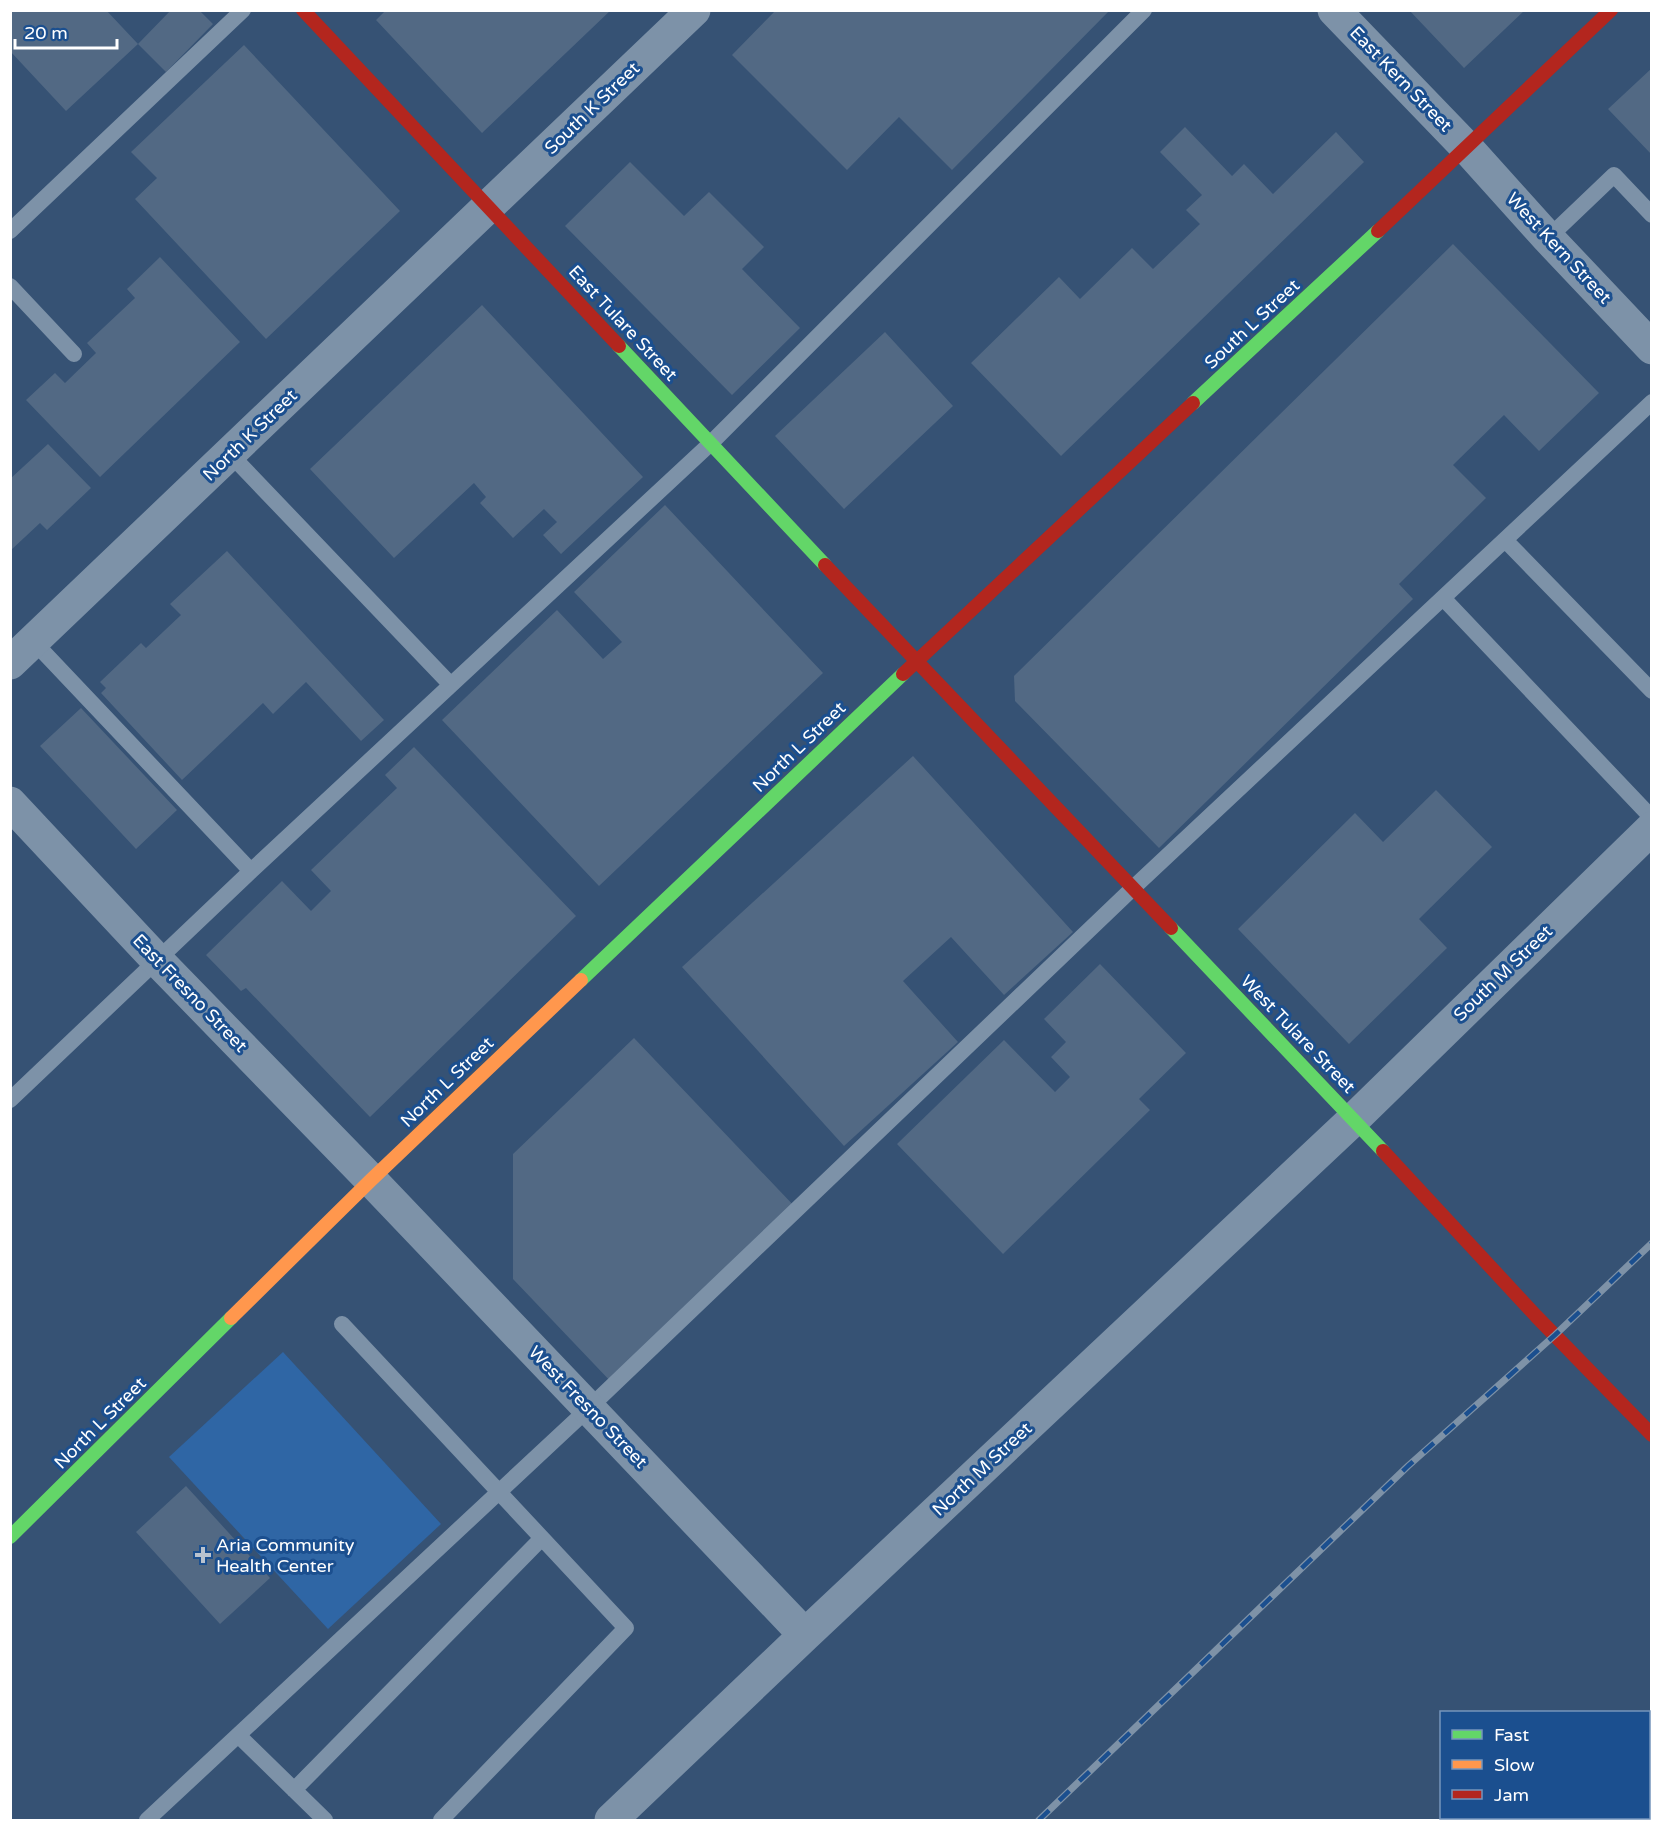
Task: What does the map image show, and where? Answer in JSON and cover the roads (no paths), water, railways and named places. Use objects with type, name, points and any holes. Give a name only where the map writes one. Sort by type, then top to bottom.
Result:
[{"type":"street","name":"East Tulare Street","points":[[303,10],[916,661]]},
{"type":"street","name":"South K Street","points":[[489,206],[694,10]]},
{"type":"street","name":"East Kern Street","points":[[1334,10],[1467,148]]},
{"type":"street","name":"South L Street","points":[[916,661],[1467,148],[1611,10]]},
{"type":"street","name":"West Kern Street","points":[[1467,148],[1652,348]]},
{"type":"street","name":"North K Street","points":[[22,652],[489,206]]},
{"type":"street","name":"West Tulare Street","points":[[916,661],[1354,1119],[1536,1316],[1652,1436]]},
{"type":"street","name":"North L Street","points":[[10,1537],[371,1180],[916,661]]},
{"type":"street","name":"East Fresno Street","points":[[10,803],[157,960],[371,1180]]},
{"type":"street","name":"South M Street","points":[[1354,1119],[1652,828]]},
{"type":"street","name":"North M Street","points":[[611,1821],[805,1635],[1354,1119]]},
{"type":"street","name":"West Fresno Street","points":[[371,1180],[805,1635]]},
{"type":"lane","points":[[10,231],[243,10]]},
{"type":"lane","points":[[10,1100],[251,871],[711,443],[1144,10]]},
{"type":"lane","points":[[1548,238],[1614,175],[1652,215]]},
{"type":"lane","points":[[10,286],[74,354]]},
{"type":"lane","points":[[147,1821],[589,1408],[1133,888],[1652,402]]},
{"type":"lane","points":[[230,454],[451,684]]},
{"type":"lane","points":[[1505,540],[1652,691]]},
{"type":"lane","points":[[1443,598],[1652,818]]},
{"type":"lane","points":[[22,652],[251,871]]},
{"type":"lane","points":[[342,1324],[626,1628],[441,1821]]},
{"type":"lane","points":[[294,1790],[542,1538]]},
{"type":"lane","points":[[238,1736],[325,1821]]},
{"type":"railway","points":[[1039,1820],[1408,1466],[1555,1335],[1652,1243]]},
{"type":"place","name":"Aria Community Health Center","points":[[203,1555]]}]
